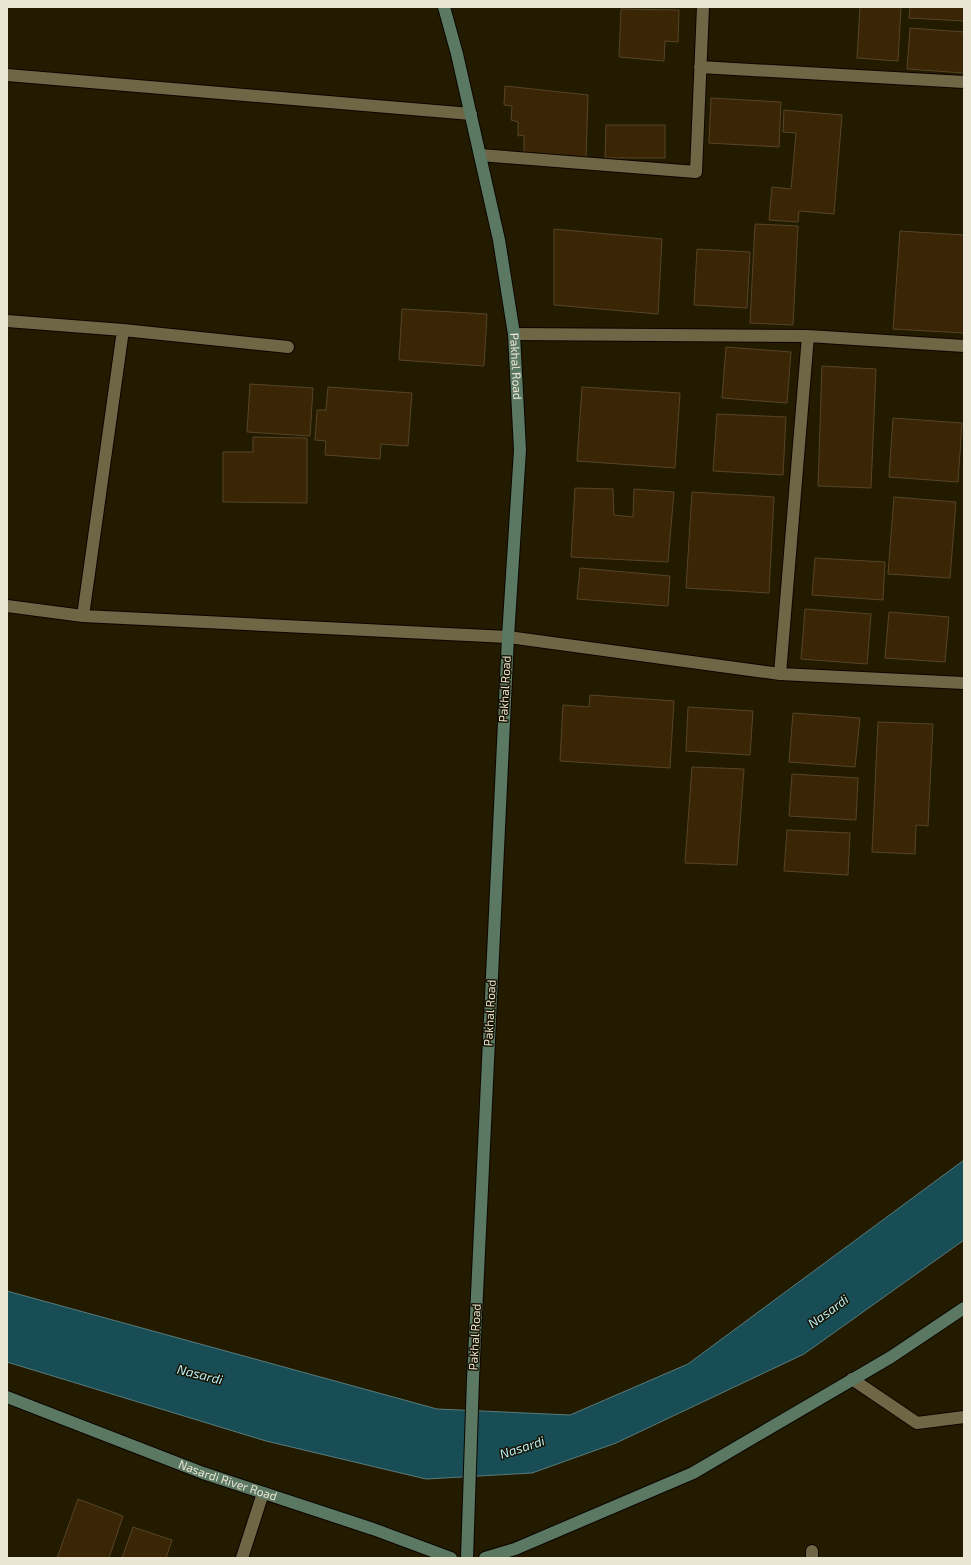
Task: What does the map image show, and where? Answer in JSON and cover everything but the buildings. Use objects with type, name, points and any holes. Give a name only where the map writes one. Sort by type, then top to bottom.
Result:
[{"type":"street","name":"Pakhal Road","points":[[444,7],[457,54],[499,240],[514,334],[520,450],[508,637],[473,1379],[467,1558]]},
{"type":"street","points":[[480,155],[696,172],[703,7]]},
{"type":"street","points":[[700,67],[964,82]]},
{"type":"street","points":[[7,75],[471,114]]},
{"type":"street","points":[[7,321],[123,330],[288,347]]},
{"type":"street","points":[[83,616],[123,330]]},
{"type":"street","points":[[514,334],[808,336],[964,346]]},
{"type":"street","points":[[780,674],[808,336]]},
{"type":"street","points":[[7,606],[83,616],[508,637],[780,674],[964,683]]},
{"type":"street","points":[[485,1558],[516,1549],[693,1473],[891,1357],[964,1308]]},
{"type":"street","points":[[852,1379],[918,1423],[964,1417]]},
{"type":"street","name":"Nasardi River Road","points":[[7,1397],[203,1473],[373,1529],[452,1558]]},
{"type":"street","points":[[242,1558],[263,1493]]},
{"type":"water","name":"Nasardi","points":[[964,1160],[964,1240],[804,1354],[616,1443],[532,1473],[426,1479],[266,1441],[7,1362],[7,1291],[437,1409],[570,1415],[688,1364]]}]
